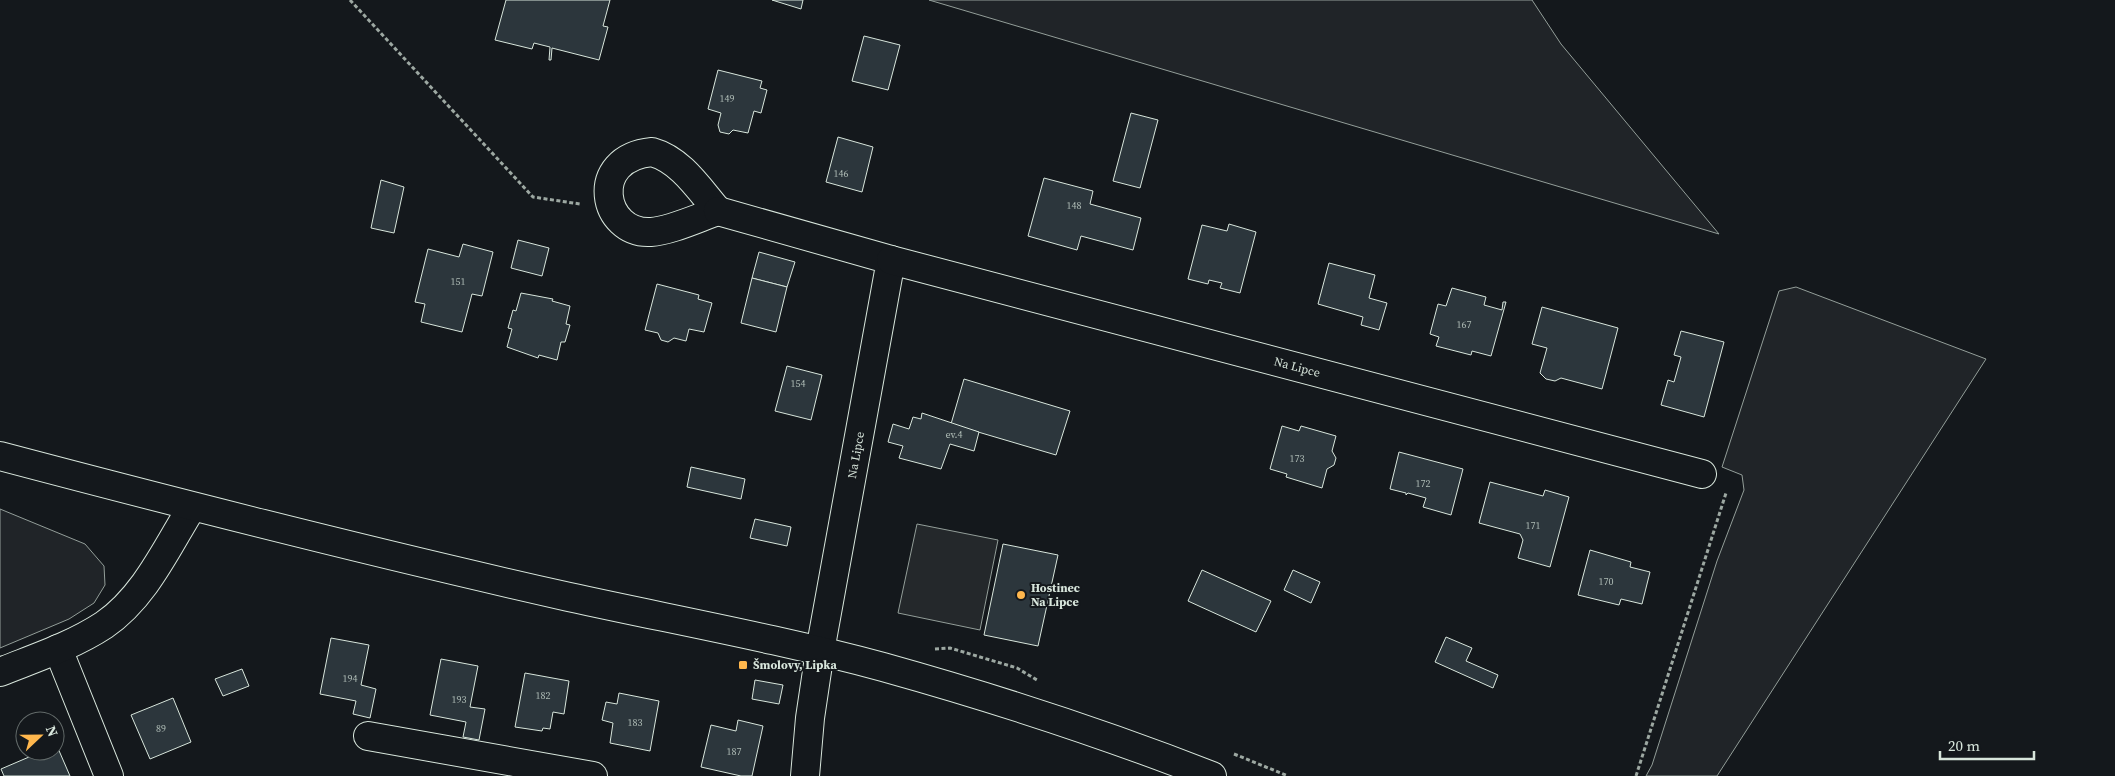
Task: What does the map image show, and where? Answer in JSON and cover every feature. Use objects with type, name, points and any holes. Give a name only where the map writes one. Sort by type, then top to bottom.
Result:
[{"type":"street","points":[[652,152],[665,156],[677,164],[718,211],[652,232],[640,231],[628,226],[619,219],[612,209],[609,188],[616,169],[626,159],[638,153],[652,152]]},
{"type":"street","name":"Na Lipce","points":[[718,211],[892,260],[1702,474]]},
{"type":"street","name":"Na Lipce","points":[[805,776],[810,718],[820,651],[892,260]]},
{"type":"street","points":[[0,456],[192,507],[568,596],[820,651],[937,683],[1036,713],[1212,776]]},
{"type":"street","points":[[0,672],[58,649],[105,624],[125,607],[153,571],[192,507]]},
{"type":"street","points":[[58,649],[109,776]]},
{"type":"street","points":[[368,736],[593,776]]},
{"type":"path","points":[[350,0],[533,198],[612,209]]},
{"type":"path","points":[[1636,776],[1726,491],[1725,483],[1702,474]]},
{"type":"shaded area","points":[[929,0],[1532,0],[1561,44],[1719,234]]},
{"type":"shaded area","points":[[1796,287],[1986,359],[1717,776],[1646,776],[1652,765],[1717,561],[1744,490],[1742,475],[1722,467],[1779,291]]},
{"type":"shaded area","points":[[0,509],[85,544],[104,566],[105,585],[94,603],[69,619],[0,648]]},
{"type":"shaded area","points":[[917,524],[998,540],[980,630],[898,613]]},
{"type":"building","points":[[506,0],[610,0],[603,26],[608,27],[599,60],[552,48],[551,60],[549,60],[550,47],[534,43],[532,49],[495,40]]},
{"type":"building","points":[[772,0],[803,0],[801,9]]},
{"type":"building","points":[[864,36],[900,45],[888,90],[852,81]]},
{"type":"building","points":[[718,70],[762,81],[760,88],[767,90],[761,113],[754,111],[748,133],[733,130],[729,134],[720,132],[718,125],[721,113],[708,109]]},
{"type":"building","points":[[1131,113],[1158,120],[1140,188],[1113,181]]},
{"type":"building","points":[[838,137],[873,147],[862,192],[826,182]]},
{"type":"building","points":[[1044,178],[1093,191],[1090,204],[1141,218],[1133,250],[1081,236],[1077,250],[1028,236]]},
{"type":"building","points":[[381,180],[404,187],[394,233],[371,228]]},
{"type":"building","points":[[1229,224],[1256,232],[1240,293],[1220,288],[1222,283],[1209,280],[1208,284],[1188,279],[1202,225],[1227,231]]},
{"type":"building","points":[[518,240],[549,248],[542,276],[511,268]]},
{"type":"building","points":[[463,244],[493,252],[482,296],[472,294],[462,332],[421,322],[425,304],[415,302],[428,249],[459,257]]},
{"type":"building","points":[[759,252],[795,262],[787,287],[752,278]]},
{"type":"building","points":[[1329,263],[1375,275],[1369,298],[1387,303],[1379,330],[1361,325],[1363,317],[1318,304]]},
{"type":"building","points":[[752,278],[787,287],[776,332],[741,323]]},
{"type":"building","points":[[657,284],[699,295],[698,299],[712,303],[704,332],[689,329],[686,341],[674,338],[668,342],[661,340],[658,333],[645,330]]},
{"type":"building","points":[[1452,288],[1486,297],[1484,305],[1502,310],[1503,302],[1506,302],[1491,356],[1472,351],[1471,355],[1436,346],[1439,337],[1430,334],[1438,304],[1446,306]]},
{"type":"building","points":[[521,293],[553,299],[552,301],[570,306],[566,324],[570,325],[565,342],[561,342],[557,360],[539,355],[538,358],[507,347],[512,329],[508,328],[513,310],[516,311]]},
{"type":"building","points":[[1542,307],[1618,328],[1602,389],[1561,378],[1555,381],[1546,379],[1540,373],[1547,348],[1532,344]]},
{"type":"building","points":[[1681,331],[1724,342],[1704,417],[1661,405],[1668,380],[1674,382],[1681,357],[1674,355]]},
{"type":"building","points":[[787,366],[822,375],[811,420],[775,411]]},
{"type":"building","points":[[964,379],[1070,411],[1056,455],[951,424]]},
{"type":"building","points":[[922,413],[979,432],[974,451],[950,444],[941,469],[899,458],[903,446],[888,442],[893,424],[909,429],[913,417],[921,419]]},
{"type":"building","points":[[1282,426],[1299,431],[1301,426],[1336,436],[1332,451],[1336,458],[1334,465],[1327,469],[1322,488],[1286,477],[1287,474],[1270,469]]},
{"type":"building","points":[[1399,452],[1463,469],[1451,515],[1423,507],[1426,498],[1408,493],[1406,495],[1406,493],[1390,489]]},
{"type":"building","points":[[691,467],[745,479],[741,499],[687,487]]},
{"type":"building","points":[[1490,482],[1543,496],[1545,490],[1569,497],[1550,567],[1518,558],[1523,540],[1520,534],[1479,523]]},
{"type":"building","points":[[755,519],[791,527],[787,546],[750,538]]},
{"type":"building","name":"Hostinec Na Lipce","points":[[1003,544],[1058,555],[1038,646],[984,635]]},
{"type":"building","points":[[1590,550],[1631,562],[1630,567],[1650,572],[1642,604],[1621,599],[1619,605],[1578,595]]},
{"type":"building","points":[[1202,570],[1271,601],[1256,632],[1188,601]]},
{"type":"building","points":[[1293,570],[1320,582],[1311,603],[1284,590]]},
{"type":"building","points":[[1446,637],[1472,648],[1466,661],[1498,675],[1493,688],[1435,662]]},
{"type":"building","points":[[331,638],[369,645],[361,685],[376,689],[370,718],[353,714],[356,701],[320,694]]},
{"type":"building","points":[[441,659],[478,666],[470,707],[485,709],[479,740],[463,737],[466,722],[430,715]]},
{"type":"building","points":[[242,669],[249,686],[223,696],[215,679]]},
{"type":"building","points":[[525,673],[569,681],[564,714],[553,712],[550,729],[543,728],[542,731],[515,727]]},
{"type":"building","points":[[755,680],[783,685],[779,704],[752,699]]},
{"type":"building","points":[[619,693],[659,701],[650,751],[610,743],[613,723],[602,720],[606,702],[617,704]]},
{"type":"building","points":[[173,698],[191,742],[150,759],[131,715]]},
{"type":"building","points":[[738,720],[763,726],[752,776],[741,776],[701,767],[711,725],[736,731]]},
{"type":"building","points":[[20,761],[64,761],[70,776],[4,776],[1,769]]},
{"type":"place","name":"Hostinec Na Lipce","points":[[1021,595]]},
{"type":"place","name":"Šmolovy, Lipka","points":[[743,665]]}]
